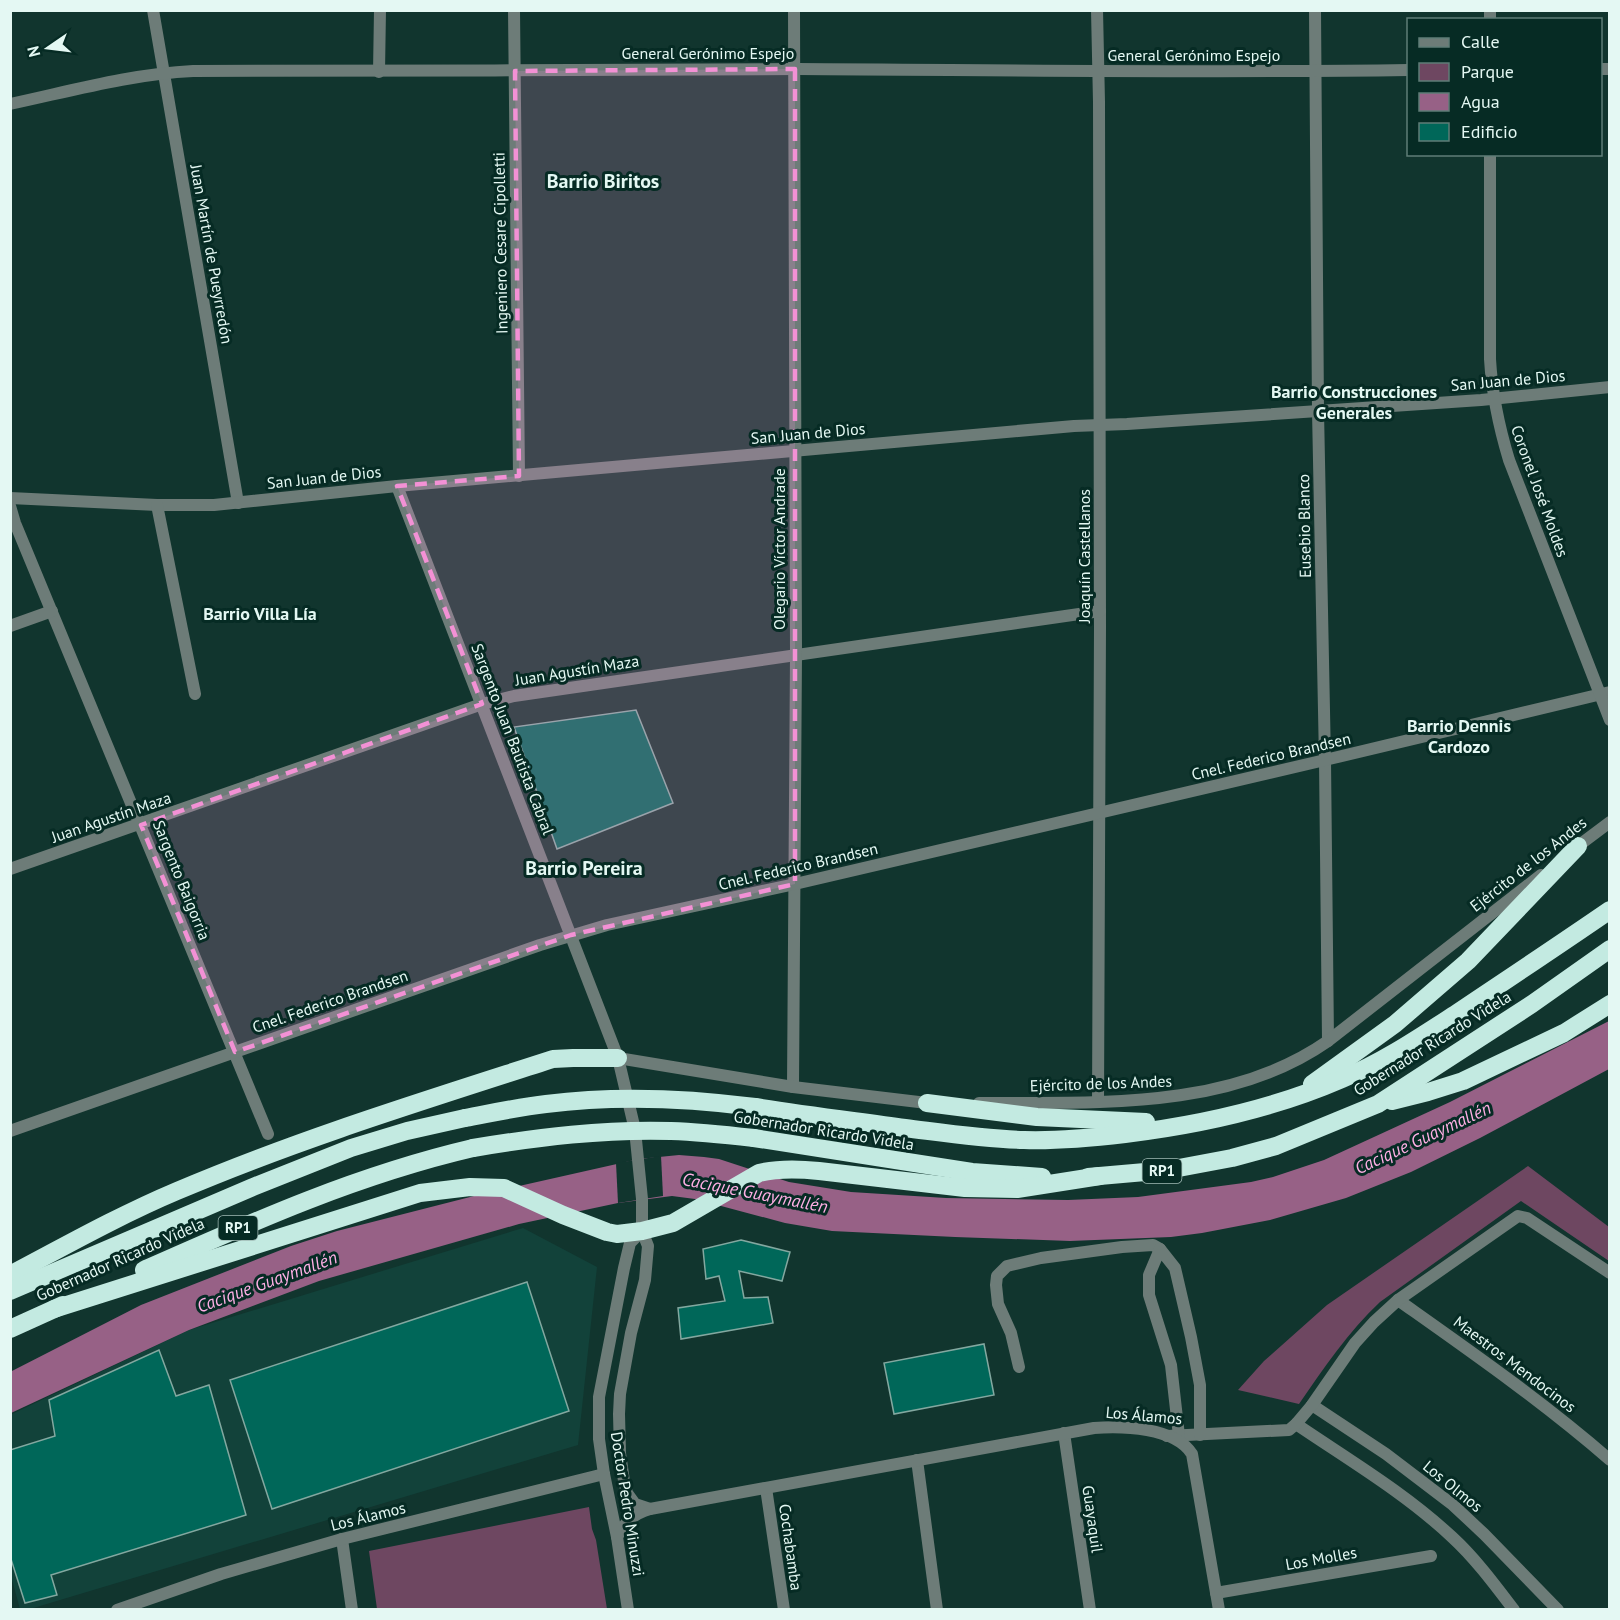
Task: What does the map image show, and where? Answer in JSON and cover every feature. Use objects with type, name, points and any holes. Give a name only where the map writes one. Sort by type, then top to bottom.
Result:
[{"type":"highway","points":[[1293,1097],[1395,1024],[1468,961],[1578,846]]},
{"type":"highway","name":"Gobernador Ricardo Videla","points":[[10,1291],[351,1148],[407,1131],[465,1118],[548,1104],[612,1099],[683,1099],[980,1138],[1026,1140],[1098,1137],[1207,1122],[1251,1111],[1343,1079],[1408,1044],[1610,910]]},
{"type":"highway","name":"Gobernador Ricardo Videla","points":[[10,1329],[317,1196],[405,1165],[473,1148],[527,1139],[608,1132],[673,1131],[754,1138],[972,1172],[1047,1177],[1100,1176],[1168,1170],[1232,1158],[1276,1146],[1378,1104],[1532,1004],[1610,949]]},
{"type":"highway","points":[[1378,1104],[1463,1081],[1564,1033],[1610,1004]]},
{"type":"highway","points":[[10,1275],[175,1192],[291,1145],[553,1059],[618,1058]]},
{"type":"highway","points":[[927,1103],[1037,1117],[1124,1122],[1207,1122]]},
{"type":"highway","points":[[54,1309],[420,1193],[470,1187],[504,1188],[563,1215],[617,1234],[642,1231],[673,1223],[759,1173],[777,1170],[798,1169],[965,1188],[1017,1189],[1100,1176]]},
{"type":"street","name":"Juan Martín de Pueyrredón","points":[[153,10],[238,503]]},
{"type":"street","points":[[379,72],[380,10]]},
{"type":"street","name":"Ingeniero Cesare Cipolletti","points":[[514,10],[519,476]]},
{"type":"street","name":"Olegario Víctor Andrade","points":[[793,1087],[796,654],[794,10]]},
{"type":"street","name":"Joaquín Castellanos","points":[[1097,10],[1100,102],[1098,1102]]},
{"type":"street","name":"Eusebio Blanco","points":[[1315,10],[1318,411],[1328,1041]]},
{"type":"street","name":"General Gerónimo Espejo","points":[[10,104],[134,77],[164,72],[194,71],[1407,70]]},
{"type":"street","name":"Coronel José Moldes","points":[[1490,156],[1490,359],[1497,419],[1509,460],[1604,693],[1610,720]]},
{"type":"street","name":"San Juan de Dios","points":[[10,498],[192,506],[238,503],[397,486],[1074,426],[1494,399],[1610,387]]},
{"type":"street","name":"Sargento Juan Bautista Cabral","points":[[397,486],[618,1058],[632,1112],[640,1178]]},
{"type":"street","points":[[157,505],[195,694]]},
{"type":"street","name":"Sargento Baigorria","points":[[10,506],[15,523],[268,1134]]},
{"type":"street","points":[[10,626],[52,611]]},
{"type":"street","name":"Juan Agustín Maza","points":[[10,869],[482,704],[514,696],[1100,611]]},
{"type":"street","name":"Cnel. Federico Brandsen","points":[[10,1131],[571,935],[607,925],[795,884],[1604,693]]},
{"type":"street","name":"Ejército de los Andes","points":[[618,1058],[793,1087],[927,1103],[1098,1102],[1163,1099],[1230,1084],[1290,1064],[1311,1053],[1610,822]]},
{"type":"street","name":"Doctor Pedro Minuzzi","points":[[640,1178],[642,1231],[648,1246],[648,1257],[620,1394],[620,1453],[627,1493],[635,1504],[650,1509]]},
{"type":"street","points":[[1514,1610],[1466,1551],[1431,1518],[1296,1424],[1355,1343],[1398,1299],[1518,1216],[1527,1218],[1610,1273]]},
{"type":"street","name":"Doctor Pedro Minuzzi","points":[[628,1610],[599,1439],[598,1397],[630,1243],[642,1231]]},
{"type":"street","points":[[1019,1366],[1011,1333],[998,1304],[997,1276],[1007,1266],[1041,1258],[1153,1245],[1160,1249],[1175,1268],[1200,1385],[1200,1435]]},
{"type":"street","points":[[1160,1249],[1149,1275],[1149,1295],[1171,1365],[1173,1436],[1189,1449],[1194,1460],[1219,1610]]},
{"type":"street","name":"Maestros Mendocinos","points":[[1398,1299],[1522,1388],[1610,1460]]},
{"type":"street","name":"Los Olmos","points":[[1312,1405],[1386,1454],[1453,1505],[1558,1610]]},
{"type":"street","name":"Los Álamos","points":[[617,1537],[628,1520],[640,1511],[1094,1428],[1112,1426],[1173,1436],[1289,1430],[1296,1424]]},
{"type":"street","name":"Guayaquil","points":[[1064,1433],[1090,1610]]},
{"type":"street","points":[[604,1474],[616,1464],[620,1453]]},
{"type":"street","points":[[917,1460],[937,1610]]},
{"type":"street","name":"Los Álamos","points":[[117,1610],[221,1574],[342,1539],[604,1474]]},
{"type":"street","name":"Cochabamba","points":[[766,1488],[784,1610]]},
{"type":"street","points":[[342,1539],[352,1610]]},
{"type":"street","name":"Los Molles","points":[[1216,1593],[1431,1556]]},
{"type":"highlighted area","points":[[795,69],[795,884],[571,935],[235,1052],[141,825],[482,704],[397,486],[519,476],[515,71]]},
{"type":"shaded area","points":[[523,1228],[597,1267],[578,1445],[30,1609],[20,1609],[11,1576],[10,1415],[189,1330]]},
{"type":"green space","points":[[1528,1166],[1609,1227],[1609,1261],[1521,1201],[1380,1302],[1347,1338],[1299,1404],[1238,1390],[1264,1361],[1327,1305]]},
{"type":"green space","points":[[589,1507],[607,1609],[377,1609],[369,1551]]},
{"type":"water","name":"Cacique Guaymallén","points":[[1609,1021],[1609,1069],[1411,1172],[1346,1198],[1270,1220],[1171,1237],[1070,1241],[832,1231],[785,1223],[695,1199],[672,1196],[618,1203],[519,1224],[319,1281],[189,1330],[11,1413],[10,1372],[141,1305],[291,1246],[337,1231],[474,1196],[639,1159],[679,1155],[719,1159],[789,1182],[851,1192],[946,1198],[1068,1200],[1138,1197],[1251,1182],[1324,1160],[1450,1102]]},
{"type":"pier","points":[[661,1156],[663,1196],[618,1203],[616,1163]]},
{"type":"building","points":[[636,710],[673,803],[557,849],[514,727]]},
{"type":"building","points":[[741,1240],[790,1252],[782,1281],[739,1271],[744,1298],[768,1297],[773,1323],[681,1339],[678,1308],[725,1301],[719,1276],[706,1279],[703,1249]]},
{"type":"building","points":[[527,1282],[569,1411],[272,1509],[230,1380]]},
{"type":"building","points":[[984,1344],[994,1395],[894,1414],[884,1363]]},
{"type":"building","points":[[159,1350],[176,1396],[209,1385],[246,1515],[51,1575],[57,1595],[25,1603],[10,1556],[10,1450],[55,1436],[49,1400]]},
{"type":"district","name":"Barrio Biritos","points":[[603,181]]},
{"type":"district","name":"Barrio Construcciones Generales","points":[[1354,402]]},
{"type":"district","name":"Barrio Villa Lía","points":[[260,614]]},
{"type":"district","name":"Barrio Dennis Cardozo","points":[[1459,736]]},
{"type":"district","name":"Barrio Pereira","points":[[584,868]]}]
